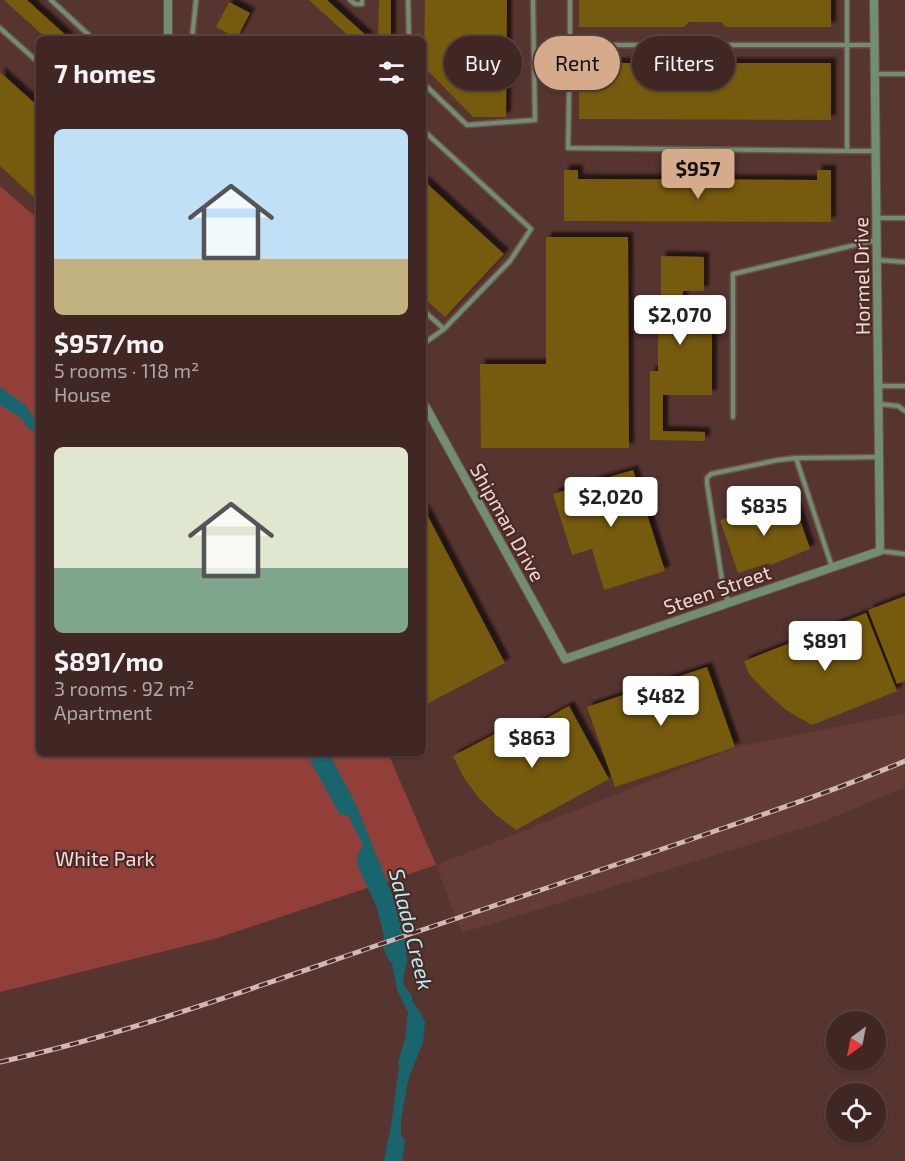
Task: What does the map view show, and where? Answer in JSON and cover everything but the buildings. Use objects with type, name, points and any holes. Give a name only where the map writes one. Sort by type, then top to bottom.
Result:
[{"type":"street","points":[[168,0],[168,36]]},
{"type":"street","name":"Hormel Drive","points":[[874,0],[880,551]]},
{"type":"street","name":"Shipman Drive","points":[[426,407],[565,659]]},
{"type":"street","name":"Steen Street","points":[[565,659],[880,551]]},
{"type":"lane","points":[[51,0],[90,36]]},
{"type":"lane","points":[[192,36],[195,0]]},
{"type":"lane","points":[[350,0],[355,4],[362,4],[362,0]]},
{"type":"lane","points":[[408,0],[409,36]]},
{"type":"lane","points":[[426,86],[467,125],[535,120],[534,0]]},
{"type":"lane","points":[[570,0],[570,36]]},
{"type":"lane","points":[[847,0],[847,151]]},
{"type":"lane","points":[[0,28],[36,60]]},
{"type":"lane","points":[[620,45],[875,45]]},
{"type":"lane","points":[[875,74],[905,74]]},
{"type":"lane","points":[[569,90],[568,148],[876,152]]},
{"type":"lane","points":[[426,133],[531,229],[510,261],[444,329],[426,342]]},
{"type":"lane","points":[[877,218],[905,218]]},
{"type":"lane","points":[[733,417],[733,274],[877,240]]},
{"type":"lane","points":[[877,260],[905,262]]},
{"type":"lane","points":[[426,313],[444,329]]},
{"type":"lane","points":[[878,386],[905,386]]},
{"type":"lane","points":[[879,404],[898,406],[905,411]]},
{"type":"lane","points":[[728,603],[722,579],[707,478],[711,474],[796,458],[879,457]]},
{"type":"lane","points":[[796,458],[832,568]]},
{"type":"lane","points":[[880,551],[905,554]]},
{"type":"shaded area","points":[[905,713],[905,787],[823,822],[462,933],[436,865],[737,747]]},
{"type":"green space","name":"White Park","points":[[0,186],[36,217],[36,756],[389,756],[436,865],[214,939],[0,992]]},
{"type":"water","points":[[0,387],[25,405],[36,418],[36,433],[28,428],[22,419],[0,405]]},
{"type":"water","points":[[308,756],[330,756],[355,802],[403,921],[407,961],[403,984],[425,1022],[423,1042],[408,1080],[401,1120],[401,1136],[405,1140],[402,1161],[384,1161],[391,1126],[398,1062],[405,1039],[408,1012],[397,990],[392,963],[383,947],[384,936],[377,908],[357,864],[357,856],[363,845],[348,816],[340,815]]},
{"type":"railway","points":[[0,1062],[108,1034],[214,1001],[770,812],[905,761]]},
{"type":"water label","name":"Salado Creek","points":[[412,929]]}]
